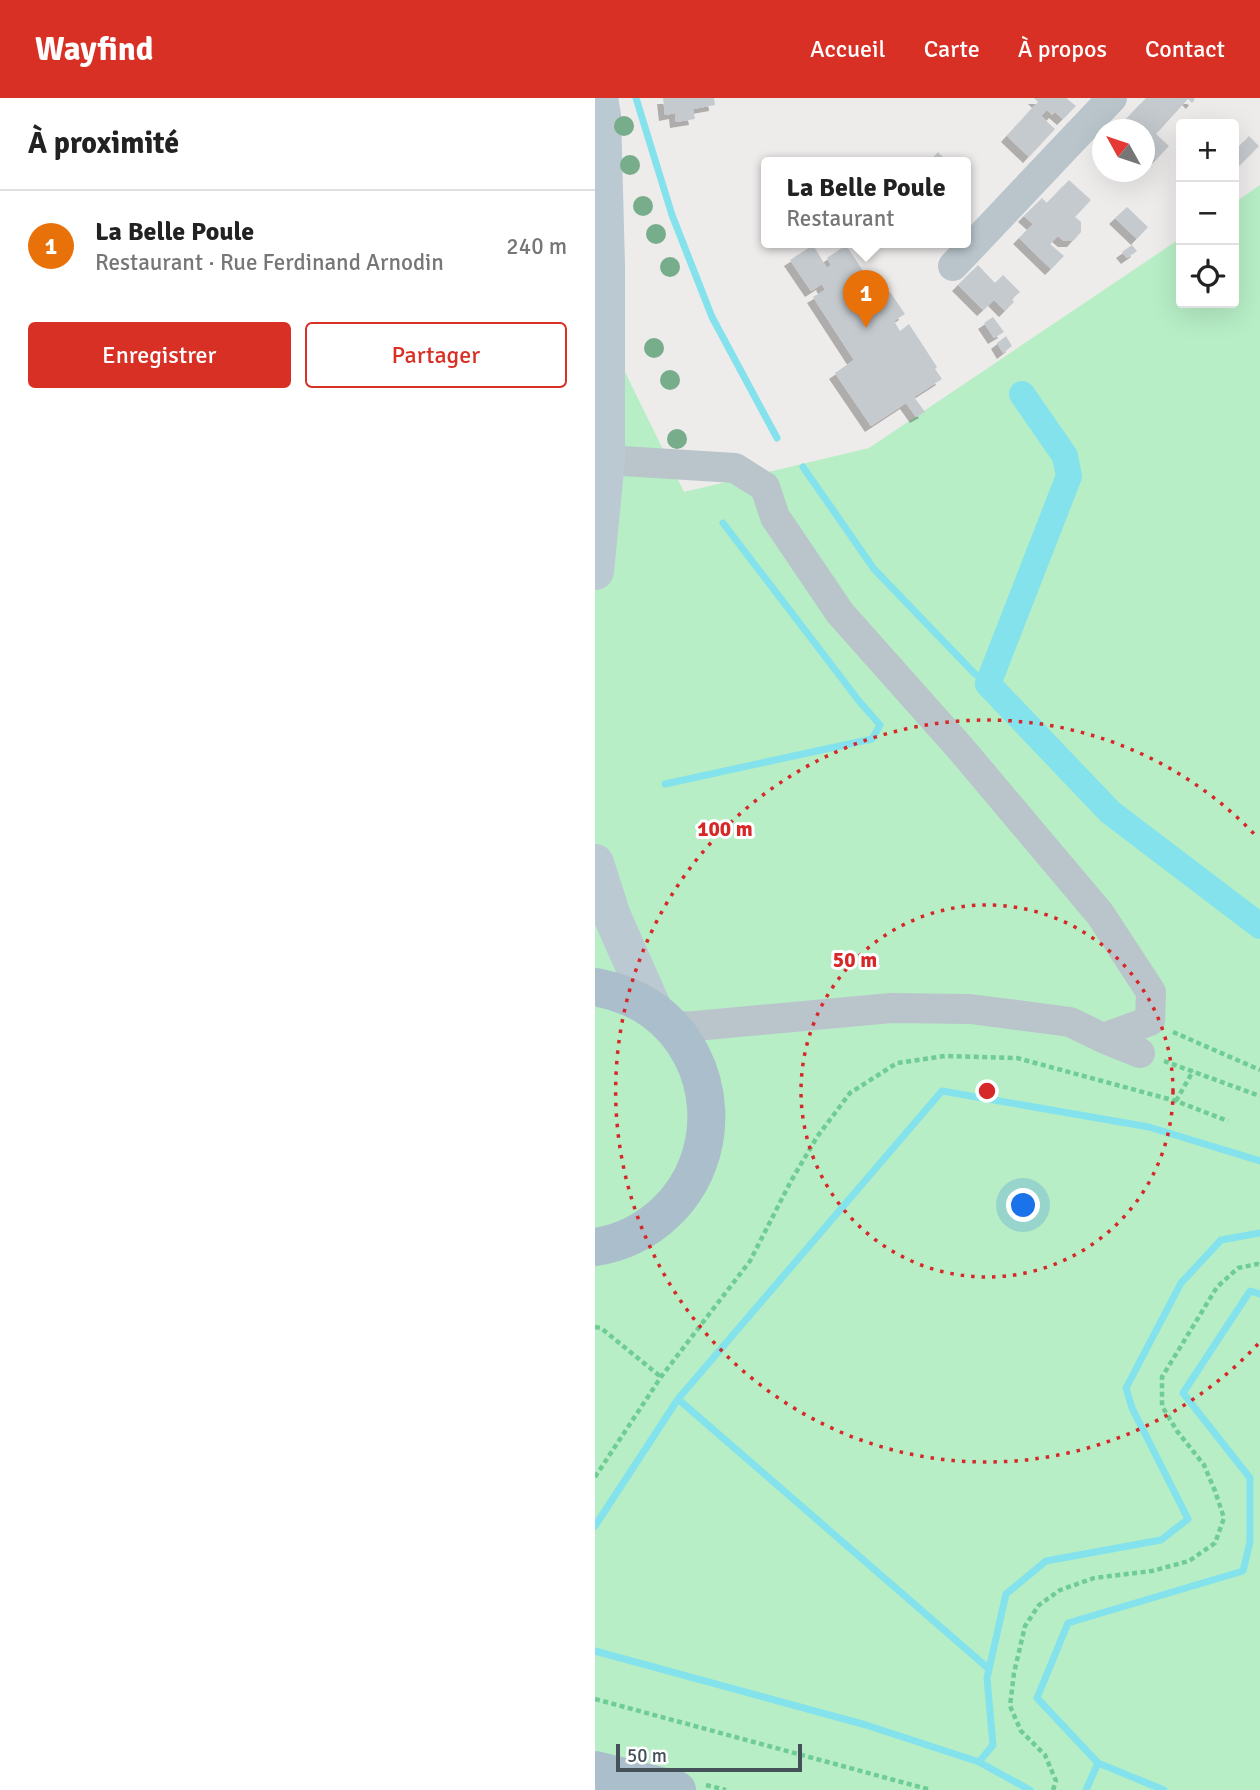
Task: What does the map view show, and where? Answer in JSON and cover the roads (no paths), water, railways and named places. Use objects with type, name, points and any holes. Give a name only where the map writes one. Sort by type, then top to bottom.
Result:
[{"type":"main road","points":[[595,571],[606,460],[606,265],[602,115],[599,98]]},
{"type":"main road","points":[[595,198],[606,265]]},
{"type":"main road","points":[[595,863],[612,916],[663,1019]]},
{"type":"main road","points":[[595,987],[636,1000],[663,1019],[685,1044],[696,1063],[707,1104],[704,1147],[697,1168],[674,1205],[641,1231],[622,1241],[595,1247]]},
{"type":"main road","points":[[595,1770],[677,1790]]},
{"type":"street","points":[[971,248],[1112,98]]},
{"type":"street","points":[[953,267],[971,248]]},
{"type":"street","points":[[606,460],[735,468],[765,487],[775,517],[840,613],[1100,914],[1151,992],[1150,1021],[1103,1038]]},
{"type":"street","points":[[663,1019],[695,1026],[891,1008],[970,1010],[1070,1022],[1140,1053]]},
{"type":"waterway","points":[[636,98],[672,215],[712,317],[777,438]]},
{"type":"waterway","points":[[1022,394],[1065,456],[1069,476],[988,684],[1110,812],[1260,926]]},
{"type":"waterway","points":[[803,467],[874,569],[974,673],[988,684]]},
{"type":"waterway","points":[[665,784],[872,739],[880,725],[723,523]]},
{"type":"waterway","points":[[595,1526],[678,1399],[942,1091],[1149,1127],[1260,1161]]},
{"type":"waterway","points":[[595,1651],[866,1725],[979,1762],[993,1745],[987,1678],[1006,1594],[1046,1561],[1161,1540],[1188,1519],[1132,1408],[1126,1388],[1181,1283],[1221,1240],[1260,1233]]},
{"type":"waterway","points":[[1164,1790],[1098,1763],[1037,1698],[1068,1623],[1243,1571],[1250,1542],[1250,1478],[1183,1393],[1250,1291],[1260,1294]]},
{"type":"waterway","points":[[678,1399],[989,1669]]},
{"type":"waterway","points":[[979,1762],[1030,1790]]},
{"type":"waterway","points":[[1086,1790],[1098,1763]]},
{"type":"place","name":"La Belle Poule","points":[[866,328]]}]
